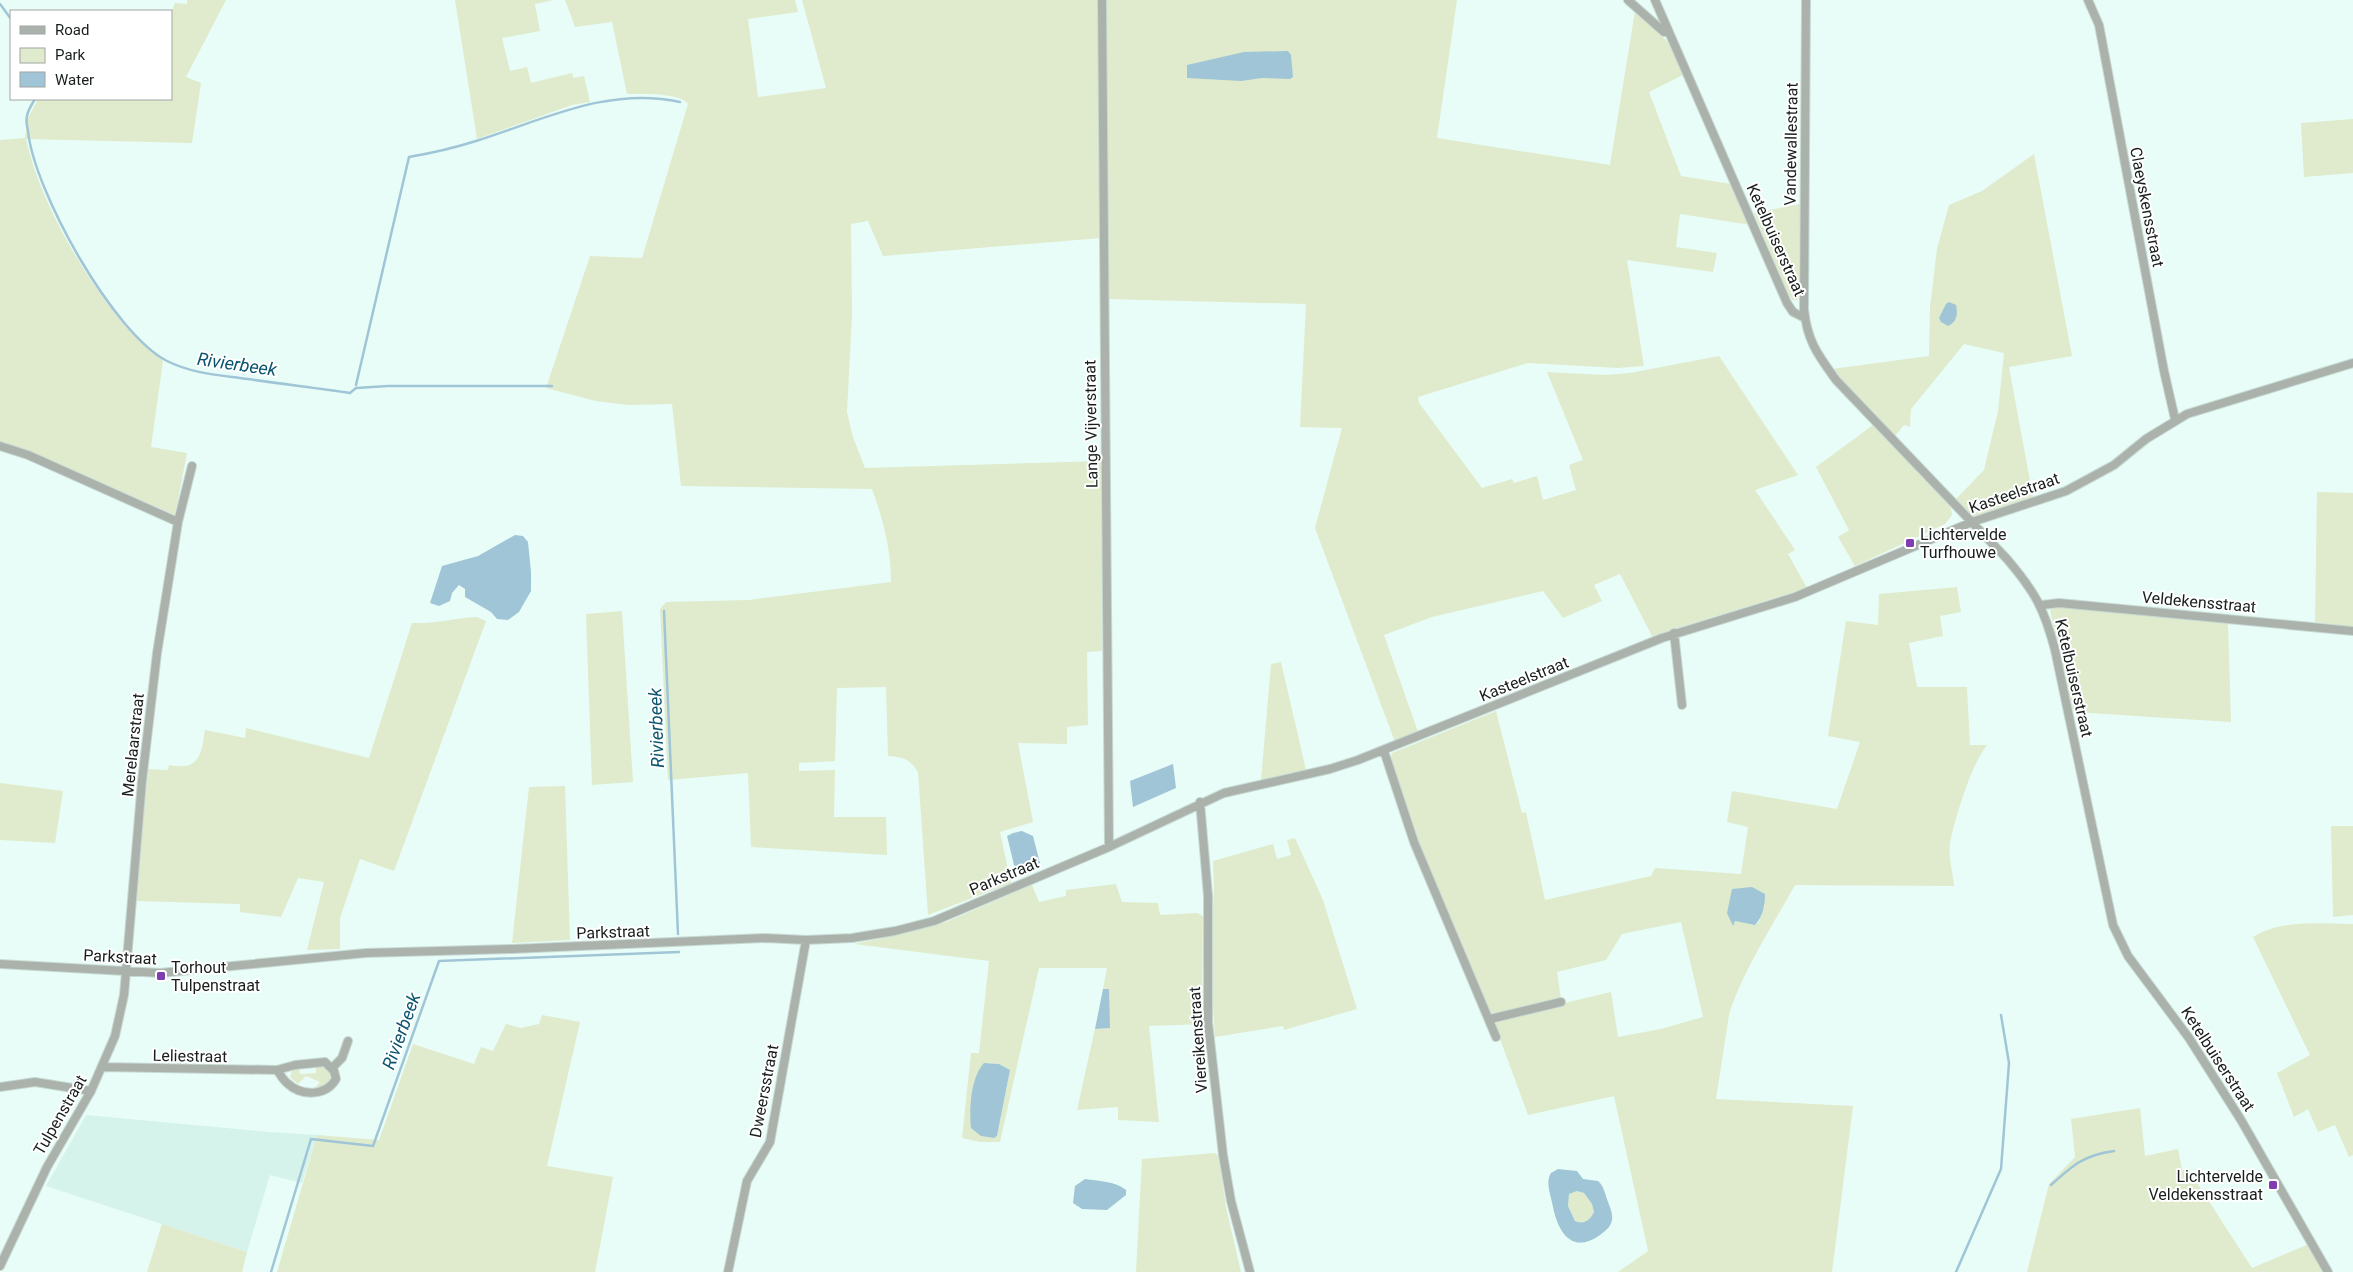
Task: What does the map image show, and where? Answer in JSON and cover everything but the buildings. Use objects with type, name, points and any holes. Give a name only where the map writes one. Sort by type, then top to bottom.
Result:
[{"type":"street","name":"Lange Vijverstraat","points":[[1102,0],[1108,847]]},
{"type":"street","points":[[1628,0],[1664,32],[1669,32]]},
{"type":"street","name":"Ketelbuiserstraat","points":[[1655,0],[1787,303],[1794,312],[1805,318],[1806,330],[1815,351],[1836,380],[2025,579],[2042,605],[2055,650],[2113,925],[2128,956],[2189,1038],[2242,1120],[2328,1272]]},
{"type":"street","name":"Vandewallestraat","points":[[1805,318],[1806,0]]},
{"type":"street","name":"Claeyskensstraat","points":[[2088,0],[2099,24],[2164,371],[2175,419]]},
{"type":"street","name":"Kasteelstraat","points":[[1200,802],[1224,793],[1330,769],[1384,751],[1674,633],[1795,597],[1972,522],[2066,491],[2114,465],[2175,419],[2203,408],[2353,363]]},
{"type":"street","points":[[0,446],[28,455],[178,522]]},
{"type":"street","name":"Merelaarstraat","points":[[126,972],[143,771],[157,653],[178,522],[192,466]]},
{"type":"street","name":"Veldekensstraat","points":[[2042,605],[2059,603],[2353,631]]},
{"type":"street","points":[[1674,633],[1682,705]]},
{"type":"street","points":[[1384,751],[1414,842],[1496,1037]]},
{"type":"street","name":"Parkstraat","points":[[0,964],[160,973],[366,953],[521,949],[765,938],[806,940],[860,937],[895,932],[934,921],[1108,847],[1200,802]]},
{"type":"street","name":"Viereikenstraat","points":[[1200,802],[1208,896],[1208,1022],[1223,1155],[1231,1201],[1250,1272]]},
{"type":"street","name":"Dweersstraat","points":[[728,1272],[747,1181],[770,1142],[806,940]]},
{"type":"street","name":"Tulpenstraat","points":[[0,1266],[47,1167],[91,1091],[102,1067],[115,1036],[124,995],[126,972]]},
{"type":"street","points":[[1490,1019],[1561,1002]]},
{"type":"street","points":[[277,1070],[287,1084],[306,1092],[324,1091],[336,1079],[332,1068],[342,1058],[348,1042]]},
{"type":"street","name":"Leliestraat","points":[[102,1067],[277,1070],[295,1065],[325,1062],[332,1068]]},
{"type":"street","points":[[0,1087],[35,1082],[91,1091]]},
{"type":"shaded area","points":[[86,1115],[317,1135],[302,1183],[270,1175],[247,1252],[46,1186]]},
{"type":"green space","points":[[187,0],[226,0],[186,77],[201,83],[192,143],[26,139],[33,164],[53,215],[81,265],[129,330],[163,361],[151,447],[187,453],[175,515],[22,448],[0,444],[0,140],[25,138],[28,118],[37,100],[172,100],[172,10],[175,3],[187,4]]},
{"type":"green space","points":[[455,0],[553,0],[535,4],[540,31],[502,38],[510,71],[527,67],[531,83],[572,73],[573,78],[584,76],[590,102],[572,105],[477,139]]},
{"type":"green space","points":[[565,0],[795,0],[798,12],[748,19],[758,97],[826,88],[802,0],[1098,0],[1101,238],[883,256],[868,221],[851,224],[852,316],[847,412],[853,437],[865,468],[1103,461],[1102,651],[1087,652],[1088,725],[1067,727],[1067,744],[1018,743],[1033,822],[1000,832],[1011,883],[928,915],[918,772],[906,760],[888,756],[886,687],[837,688],[835,761],[799,763],[799,771],[835,770],[834,817],[886,817],[887,855],[751,847],[748,773],[668,780],[660,609],[666,602],[749,600],[891,582],[890,558],[883,523],[872,489],[681,486],[672,404],[628,405],[596,401],[546,388],[590,256],[642,258],[688,104],[677,97],[627,94],[612,22],[575,27]]},
{"type":"green space","points":[[1105,0],[1457,0],[1437,138],[1610,165],[1635,11],[1669,43],[1685,74],[1649,92],[1681,176],[1731,184],[1751,225],[1680,214],[1676,247],[1717,253],[1713,272],[1627,260],[1644,366],[1618,368],[1528,363],[1418,397],[1419,403],[1482,488],[1512,479],[1514,483],[1537,476],[1543,500],[1576,490],[1569,465],[1583,460],[1547,372],[1604,375],[1630,373],[1719,356],[1798,475],[1755,490],[1795,550],[1788,554],[1807,588],[1652,636],[1620,574],[1594,585],[1602,601],[1563,618],[1543,591],[1432,617],[1384,635],[1418,732],[1395,742],[1315,528],[1342,428],[1300,427],[1306,304],[1107,299]]},
{"type":"green space","points":[[2353,119],[2353,173],[2304,177],[2301,123]]},
{"type":"green space","points":[[2034,154],[2072,356],[2009,367],[2033,497],[1973,518],[1956,499],[1984,470],[1998,411],[2004,353],[1964,344],[1911,409],[1910,427],[1904,425],[1895,436],[1832,369],[1929,356],[1930,307],[1937,249],[1949,205],[1982,191]]},
{"type":"green space","points":[[1800,204],[1799,296],[1798,300],[1792,300],[1754,213]]},
{"type":"green space","points":[[1873,425],[1944,500],[1951,508],[1952,515],[1945,524],[1855,566],[1838,537],[1849,530],[1816,467]]},
{"type":"green space","points":[[2317,492],[2353,493],[2353,627],[2315,622]]},
{"type":"green space","points":[[1957,587],[1961,612],[1940,616],[1943,636],[1909,643],[1917,687],[1967,687],[1970,745],[1987,745],[1975,765],[1952,832],[1950,853],[1954,886],[1795,885],[1759,949],[1734,999],[1729,1015],[1716,1099],[1853,1106],[1832,1272],[1618,1272],[1648,1251],[1614,1096],[1528,1115],[1493,1020],[1611,992],[1618,1037],[1661,1029],[1703,1017],[1681,922],[1622,934],[1606,960],[1557,972],[1561,999],[1494,1015],[1489,1011],[1418,847],[1391,758],[1392,753],[1496,711],[1522,813],[1526,812],[1545,900],[1651,876],[1655,868],[1741,874],[1748,827],[1727,822],[1732,791],[1837,809],[1860,742],[1828,736],[1846,621],[1878,625],[1879,594]],"holes":[[[1729,905],[1765,905],[1759,922],[1755,925],[1735,921],[1727,913]]]},
{"type":"green space","points":[[2057,607],[2228,622],[2231,722],[2073,712],[2050,610]]},
{"type":"green space","points":[[622,611],[633,782],[592,785],[586,614]]},
{"type":"green space","points":[[477,617],[486,621],[394,871],[360,859],[340,918],[340,949],[307,950],[324,882],[298,878],[281,917],[240,912],[240,904],[136,901],[148,769],[168,770],[169,765],[187,766],[193,763],[200,754],[205,730],[245,738],[246,728],[369,758],[412,623],[429,623]]},
{"type":"green space","points":[[1281,662],[1306,770],[1261,780],[1271,664]]},
{"type":"green space","points":[[0,783],[63,791],[55,843],[0,840]]},
{"type":"green space","points":[[565,786],[570,940],[512,943],[529,787]]},
{"type":"green space","points":[[2331,826],[2353,826],[2353,915],[2333,917]]},
{"type":"green space","points":[[1295,838],[1323,900],[1357,1009],[1284,1030],[1283,1026],[1215,1037],[1211,938],[1214,887],[1213,861],[1273,844],[1277,859],[1291,855],[1287,840]]},
{"type":"green space","points":[[1116,884],[1122,902],[1158,903],[1160,915],[1197,913],[1203,916],[1202,1024],[1149,1026],[1159,1122],[1118,1120],[1118,1107],[1077,1110],[1095,1029],[1109,1028],[1109,989],[1103,989],[1107,968],[1039,968],[1000,1142],[980,1142],[962,1138],[971,1053],[979,1053],[989,961],[854,944],[946,922],[1032,885],[1039,902],[1066,896],[1066,890]],"holes":[[[984,1063],[999,1064],[1010,1070],[997,1136],[994,1138],[981,1136]]]},
{"type":"green space","points":[[2315,923],[2353,924],[2353,1155],[2349,1157],[2335,1125],[2318,1132],[2308,1109],[2294,1117],[2277,1073],[2310,1055],[2253,937],[2276,927],[2289,925]]},
{"type":"green space","points":[[542,1015],[580,1022],[547,1166],[613,1177],[595,1272],[277,1272],[317,1135],[379,1140],[413,1044],[474,1064],[481,1047],[493,1051],[506,1024],[521,1028],[539,1024]]},
{"type":"green space","points":[[322,1065],[329,1068],[332,1075],[326,1087],[314,1089],[320,1082],[306,1076],[298,1084],[290,1077],[293,1068],[299,1068],[300,1074],[316,1073],[316,1066]]},
{"type":"green space","points":[[2140,1108],[2145,1156],[2178,1149],[2182,1170],[2188,1169],[2252,1268],[2309,1244],[2324,1272],[2027,1272],[2049,1184],[2075,1157],[2071,1119]]},
{"type":"green space","points":[[1215,1153],[1219,1156],[1226,1207],[1241,1272],[1136,1272],[1142,1159]]},
{"type":"green space","points":[[1577,1191],[1584,1193],[1592,1204],[1594,1212],[1584,1222],[1575,1221],[1568,1206],[1569,1194]]},
{"type":"green space","points":[[162,1224],[247,1252],[242,1272],[147,1272]]},
{"type":"water","points":[[1288,51],[1291,55],[1293,77],[1290,79],[1262,78],[1241,81],[1187,78],[1187,65],[1244,52]]},
{"type":"water","points":[[1949,302],[1956,305],[1957,312],[1955,320],[1948,326],[1941,322],[1939,318]]},
{"type":"water","points":[[515,535],[523,536],[528,542],[531,572],[531,591],[519,612],[508,620],[497,619],[491,612],[465,597],[465,589],[459,585],[452,593],[450,601],[439,606],[430,603],[442,566],[478,556]]},
{"type":"water","points":[[1173,764],[1176,788],[1133,807],[1130,781]]},
{"type":"water","points":[[1022,831],[1033,836],[1040,863],[1019,873],[1015,869],[1007,836]]},
{"type":"water","points":[[1752,887],[1765,894],[1762,915],[1755,925],[1735,921],[1733,926],[1727,913],[1732,889]]},
{"type":"water","points":[[1103,989],[1109,989],[1110,1028],[1095,1029]]},
{"type":"water","points":[[984,1063],[999,1064],[1010,1070],[997,1136],[994,1138],[981,1136],[971,1128],[970,1112],[974,1085],[976,1076]]},
{"type":"water","points":[[1558,1169],[1577,1171],[1583,1179],[1598,1181],[1603,1188],[1612,1213],[1608,1229],[1590,1241],[1582,1243],[1574,1242],[1568,1238],[1555,1216],[1548,1185],[1551,1173]],"holes":[[[1577,1191],[1584,1193],[1592,1204],[1594,1212],[1586,1221],[1578,1222],[1575,1221],[1568,1206],[1569,1194]]]},
{"type":"water","points":[[1085,1179],[1117,1185],[1126,1190],[1126,1195],[1107,1210],[1082,1209],[1073,1203],[1075,1186]]},
{"type":"waterway","name":"Rivierbeek","points":[[0,4],[10,18]]},
{"type":"waterway","points":[[356,385],[409,157],[468,144],[551,115],[601,102],[627,98],[653,98],[680,102]]},
{"type":"waterway","name":"Rivierbeek","points":[[34,100],[30,107],[27,119],[33,157],[60,223],[101,292],[123,322],[146,346],[167,361],[187,369],[207,373],[350,393],[356,388],[388,386],[552,386]]},
{"type":"waterway","name":"Rivierbeek","points":[[664,611],[678,934]]},
{"type":"waterway","name":"Rivierbeek","points":[[271,1272],[311,1139],[373,1146],[439,961],[679,952]]},
{"type":"waterway","points":[[1956,1272],[2001,1169],[2009,1063],[2001,1015]]},
{"type":"waterway","points":[[2051,1185],[2087,1158],[2114,1151]]},
{"type":"place","name":"Lichtervelde Turfhouwe","points":[[1910,543]]},
{"type":"place","name":"Torhout Tulpenstraat","points":[[161,976]]},
{"type":"place","name":"Lichtervelde Veldekensstraat","points":[[2273,1185]]}]
